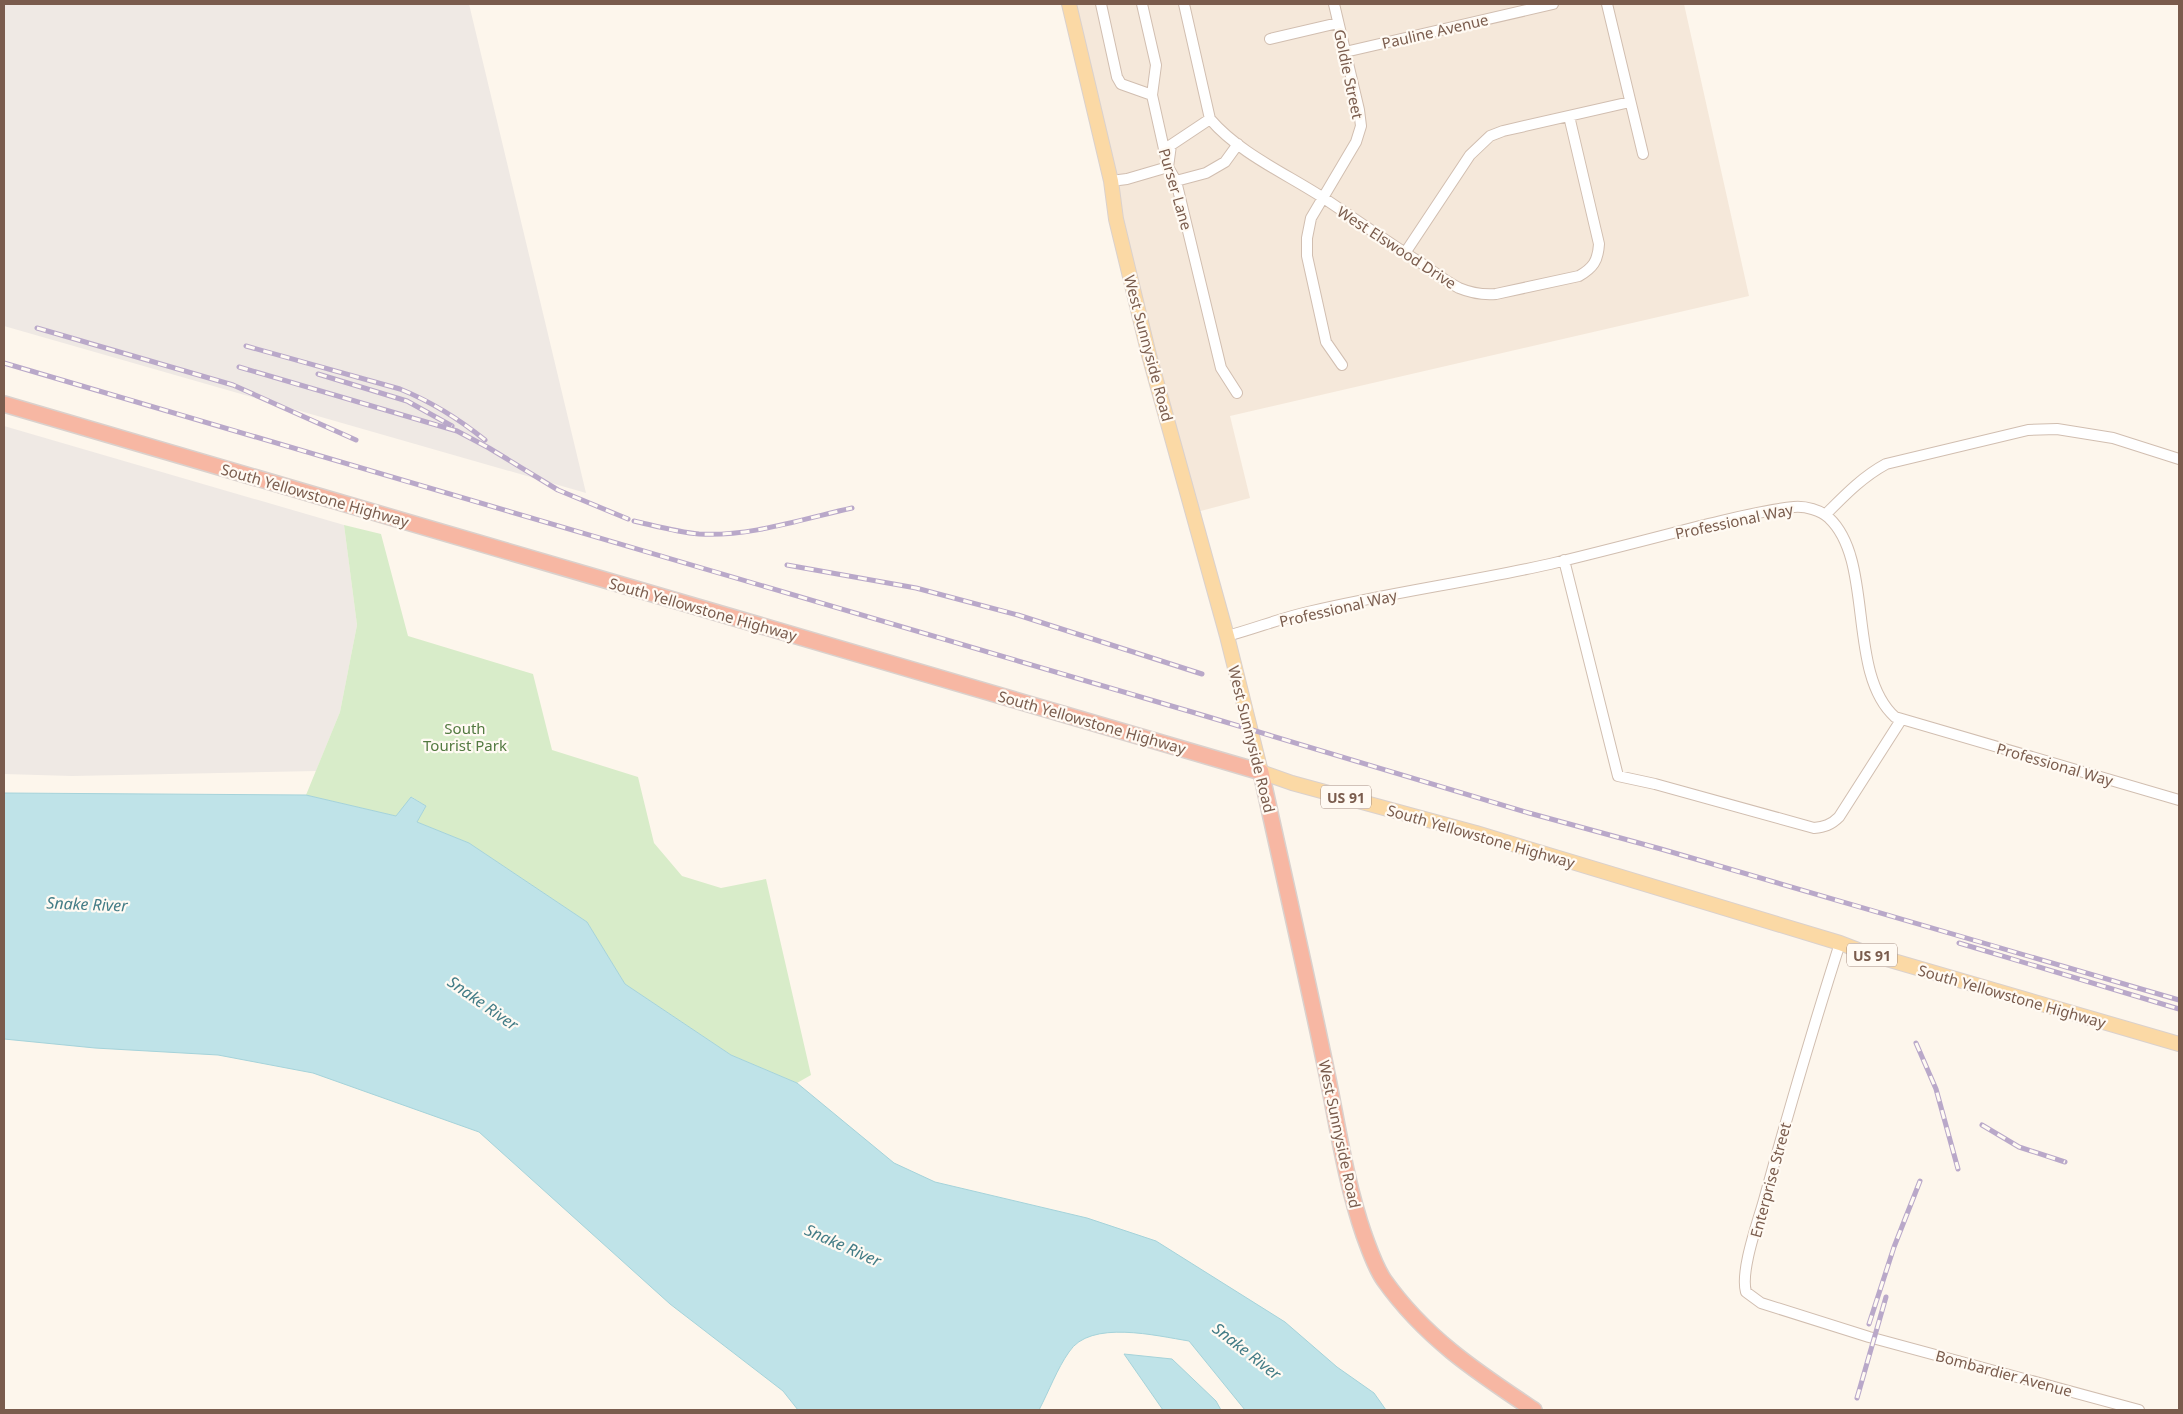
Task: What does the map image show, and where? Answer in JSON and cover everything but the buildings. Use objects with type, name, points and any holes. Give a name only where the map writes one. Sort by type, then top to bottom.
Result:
[{"type":"highway","name":"South Yellowstone Highway","points":[[4,404],[1261,772]]},
{"type":"highway","name":"West Sunnyside Road","points":[[1261,772],[1299,938],[1346,1171],[1358,1218],[1372,1258],[1384,1279],[1439,1343],[1474,1370],[1534,1410]]},
{"type":"main road","name":"West Sunnyside Road","points":[[1069,4],[1111,181],[1116,218],[1149,355],[1227,636],[1261,772]]},
{"type":"main road","name":"South Yellowstone Highway","points":[[1261,772],[1292,783],[1476,833],[1840,943],[1866,953],[2179,1044]]},
{"type":"street","points":[[1101,4],[1117,77],[1121,84],[1152,95],[1156,65],[1142,4]]},
{"type":"street","points":[[1111,181],[1127,179],[1168,167],[1171,145],[1210,119],[1184,4]]},
{"type":"street","name":"Goldie Street","points":[[1334,4],[1359,110],[1361,126],[1356,142],[1311,218],[1307,238],[1307,256],[1326,342],[1342,365]]},
{"type":"street","name":"Pauline Avenue","points":[[1345,52],[1554,4]]},
{"type":"street","points":[[1607,4],[1643,154]]},
{"type":"street","points":[[1270,39],[1338,23]]},
{"type":"street","name":"Purser Lane","points":[[1152,95],[1168,167],[1176,181],[1221,368],[1237,393]]},
{"type":"street","points":[[1405,253],[1470,155],[1490,136],[1503,130],[1630,102]]},
{"type":"street","name":"West Elswood Drive","points":[[1210,119],[1238,144],[1324,198],[1405,253],[1458,287],[1482,295],[1496,294],[1578,276],[1591,269],[1598,257],[1599,244],[1569,116]]},
{"type":"street","points":[[1176,181],[1206,173],[1226,162],[1238,144]]},
{"type":"street","points":[[1825,515],[1872,471],[1886,464],[2028,430],[2057,429],[2113,438],[2179,459]]},
{"type":"street","name":"Professional Way","points":[[1227,636],[1306,612],[1564,560],[1733,518],[1796,506],[1817,510],[1825,515],[1841,532],[1849,550],[1874,686],[1887,709],[1901,720],[2179,800]]},
{"type":"street","points":[[1564,560],[1618,776],[1655,784],[1814,828],[1824,827],[1839,817],[1901,720]]},
{"type":"street","name":"Enterprise Street","points":[[1840,943],[1799,1074],[1751,1246],[1744,1284],[1748,1296],[1761,1303],[1868,1337]]},
{"type":"street","name":"Bombardier Avenue","points":[[1868,1337],[2139,1410]]},
{"type":"shaded area","points":[[4,4],[469,4],[586,493],[4,326]]},
{"type":"shaded area","points":[[1070,4],[1684,4],[1749,296],[1230,416],[1250,498],[1193,513]]},
{"type":"shaded area","points":[[4,426],[344,525],[357,625],[340,712],[316,771],[72,776],[4,774]]},
{"type":"green space","name":"South Tourist Park","points":[[344,525],[381,534],[408,636],[533,674],[552,750],[638,777],[654,843],[682,876],[721,888],[766,879],[811,1075],[797,1083],[731,1055],[625,984],[587,922],[469,843],[417,822],[426,806],[412,797],[396,816],[306,795],[340,712],[357,625]]},
{"type":"water","name":"Snake River","points":[[4,793],[306,795],[396,816],[411,797],[426,806],[417,822],[469,843],[587,922],[625,984],[731,1055],[797,1083],[894,1163],[935,1182],[1087,1218],[1156,1241],[1285,1322],[1337,1367],[1374,1393],[1386,1410],[1245,1410],[1189,1341],[1125,1332],[1092,1336],[1079,1342],[1069,1352],[1039,1410],[798,1410],[783,1391],[670,1304],[479,1132],[313,1073],[218,1055],[95,1048],[4,1039]]},
{"type":"water","points":[[1124,1354],[1172,1359],[1216,1401],[1221,1410],[1163,1410]]},
{"type":"railway","points":[[37,328],[233,385],[356,440]]},
{"type":"railway","points":[[246,346],[400,389],[423,399],[445,412],[485,440]]},
{"type":"railway","points":[[4,363],[1529,813],[1661,849],[2179,1000]]},
{"type":"railway","points":[[239,367],[457,431],[558,490],[628,519]]},
{"type":"railway","points":[[318,374],[407,401],[452,426]]},
{"type":"railway","points":[[634,521],[666,529],[699,534],[737,533],[852,508]]},
{"type":"railway","points":[[787,565],[916,588],[1018,615],[1202,674]]},
{"type":"railway","points":[[1959,943],[2179,1009]]},
{"type":"railway","points":[[1916,1043],[1936,1089],[1958,1169]]},
{"type":"railway","points":[[1982,1125],[2019,1147],[2065,1162]]},
{"type":"railway","points":[[1869,1324],[1894,1247],[1920,1181]]},
{"type":"railway","points":[[1857,1398],[1886,1297]]}]
